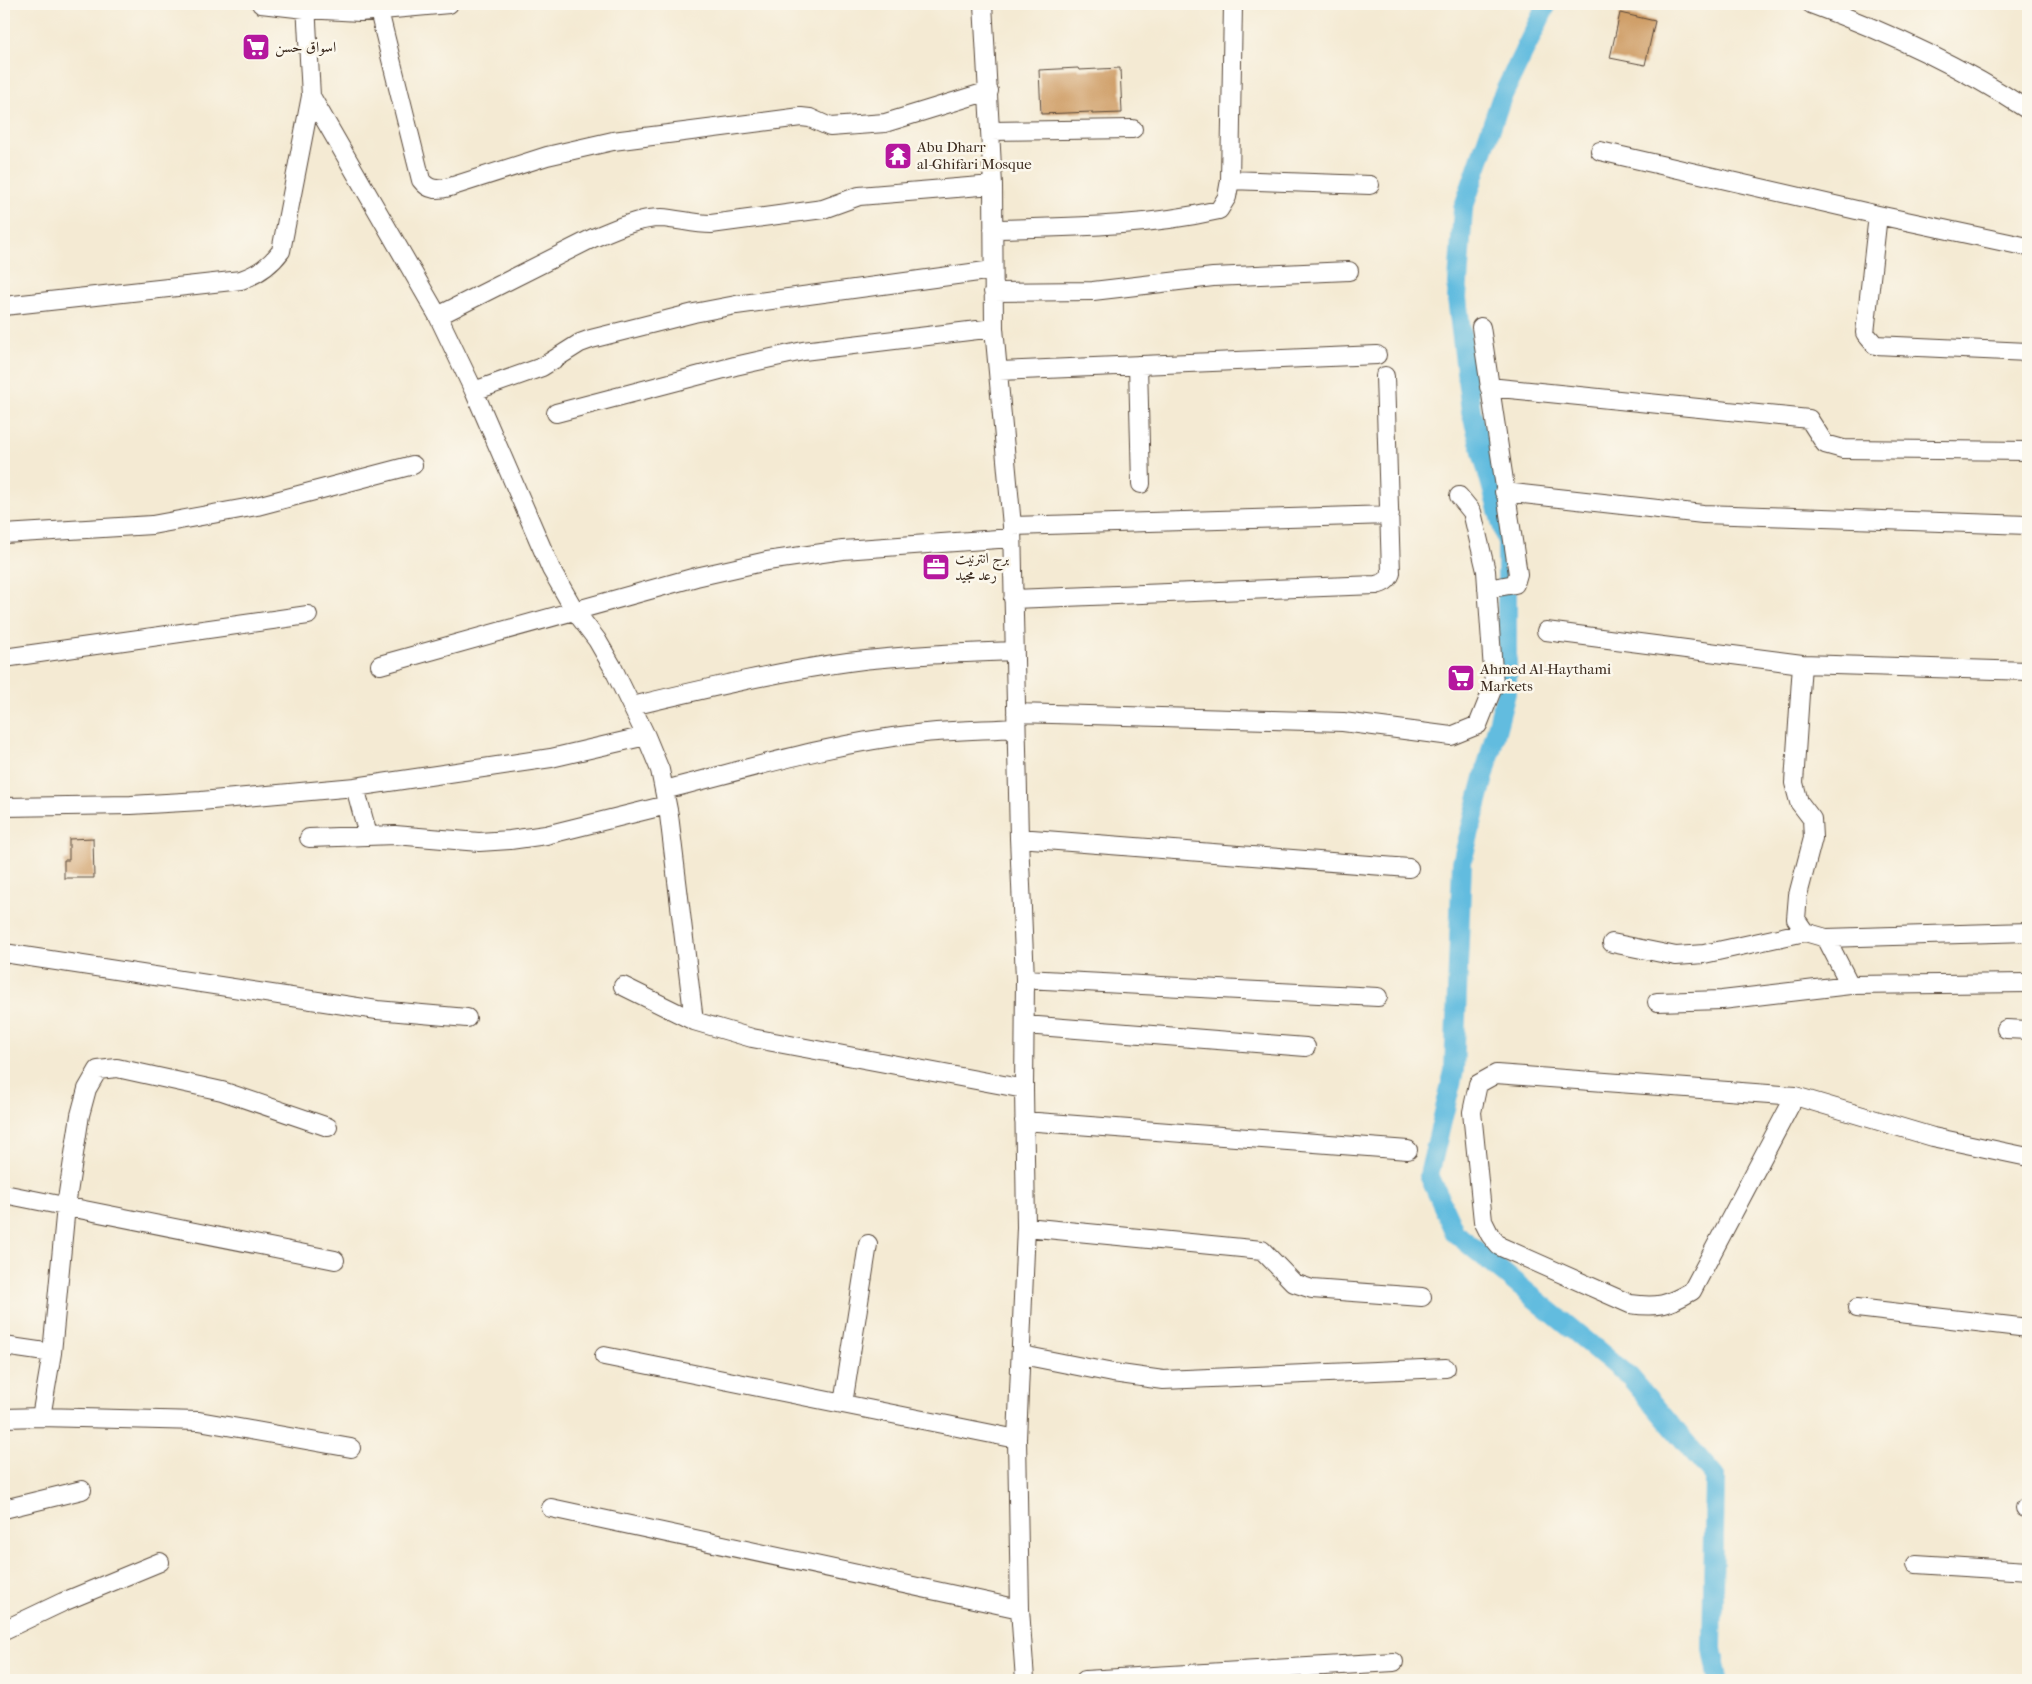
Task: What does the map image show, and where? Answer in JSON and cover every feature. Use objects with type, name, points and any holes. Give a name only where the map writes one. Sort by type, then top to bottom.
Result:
[{"type":"street","points":[[261,4],[389,8],[449,4]]},
{"type":"street","points":[[983,4],[994,185],[994,328],[1012,532],[1019,838],[1025,979],[1024,1122],[1026,1227],[1017,1439],[1020,1609],[1025,1680]]},
{"type":"street","points":[[994,229],[1112,225],[1187,217],[1219,210],[1228,198],[1230,180],[1233,4]]},
{"type":"street","points":[[1811,4],[1862,23],[1940,57],[2028,110]]},
{"type":"street","points":[[4,306],[241,280],[256,275],[274,262],[281,251],[311,96],[305,6]]},
{"type":"street","points":[[389,8],[421,180],[435,190],[547,156],[613,141],[801,117],[810,118],[830,127],[885,123],[988,91]]},
{"type":"street","points":[[311,96],[438,316],[474,391],[551,569],[575,611],[602,649],[646,736],[660,770],[666,798],[694,1021]]},
{"type":"street","points":[[990,131],[1133,128]]},
{"type":"street","points":[[1600,151],[2028,247]]},
{"type":"street","points":[[1230,180],[1370,185]]},
{"type":"street","points":[[438,316],[591,239],[616,228],[648,220],[670,219],[697,224],[711,224],[822,209],[859,196],[994,185]]},
{"type":"street","points":[[1878,214],[1865,333],[1875,345],[2028,352]]},
{"type":"street","points":[[474,391],[542,367],[580,343],[591,339],[694,313],[745,304],[993,270]]},
{"type":"street","points":[[994,292],[1093,291],[1213,277],[1349,271]]},
{"type":"street","points":[[1480,327],[1518,574],[1515,584],[1487,589]]},
{"type":"street","points":[[556,414],[735,366],[803,352],[994,328]]},
{"type":"street","points":[[999,371],[1377,355]]},
{"type":"street","points":[[1138,365],[1141,484]]},
{"type":"street","points":[[1013,599],[1376,585],[1384,583],[1389,579],[1391,573],[1385,376]]},
{"type":"street","points":[[1489,387],[1808,419],[1825,444],[1843,449],[2028,451]]},
{"type":"street","points":[[4,534],[152,525],[257,506],[413,465]]},
{"type":"street","points":[[1504,492],[1703,514],[2028,525]]},
{"type":"street","points":[[308,838],[368,835],[478,842],[546,835],[806,754],[918,733],[1016,721],[1343,722],[1451,736],[1478,725],[1494,686],[1486,571],[1472,512],[1459,496]]},
{"type":"street","points":[[380,666],[696,577],[767,561],[843,550],[1012,532],[1390,515]]},
{"type":"street","points":[[4,658],[308,615]]},
{"type":"street","points":[[1546,632],[1802,664],[2028,671]]},
{"type":"street","points":[[632,706],[729,683],[848,662],[914,656],[1014,651]]},
{"type":"street","points":[[1802,664],[1794,783],[1799,802],[1812,819],[1812,838],[1798,895],[1796,919],[1805,932]]},
{"type":"street","points":[[4,807],[131,805],[201,801],[355,787],[551,758],[646,736]]},
{"type":"street","points":[[355,787],[368,835]]},
{"type":"street","points":[[1019,838],[1409,868]]},
{"type":"street","points":[[1612,943],[1676,956],[1704,954],[1805,932],[1826,938],[2028,932]]},
{"type":"street","points":[[1826,938],[1850,984]]},
{"type":"street","points":[[4,953],[377,1010],[467,1018]]},
{"type":"street","points":[[1025,979],[1378,997]]},
{"type":"street","points":[[1657,1002],[1722,1000],[1850,984],[2028,983]]},
{"type":"street","points":[[623,986],[694,1021],[752,1038],[1024,1089]]},
{"type":"street","points":[[1025,1025],[1306,1047]]},
{"type":"street","points":[[2006,1029],[2028,1030]]},
{"type":"street","points":[[41,1417],[52,1353],[66,1206],[80,1115],[87,1089],[98,1070],[117,1068],[222,1091],[328,1127]]},
{"type":"street","points":[[1795,1096],[1692,1290],[1676,1300],[1652,1307],[1630,1304],[1499,1246],[1483,1221],[1472,1112],[1478,1084],[1496,1074],[1795,1096],[1933,1137],[2028,1158]]},
{"type":"street","points":[[1024,1122],[1408,1150]]},
{"type":"street","points":[[4,1194],[335,1260]]},
{"type":"street","points":[[1026,1227],[1262,1250],[1294,1283],[1312,1289],[1422,1297]]},
{"type":"street","points":[[843,1404],[868,1244]]},
{"type":"street","points":[[1857,1308],[2028,1328]]},
{"type":"street","points":[[4,1346],[52,1353]]},
{"type":"street","points":[[604,1356],[1017,1439]]},
{"type":"street","points":[[1022,1356],[1163,1380],[1446,1368]]},
{"type":"street","points":[[4,1418],[41,1417],[199,1421],[351,1448]]},
{"type":"street","points":[[4,1509],[82,1490]]},
{"type":"street","points":[[551,1508],[1020,1609]]},
{"type":"street","points":[[4,1630],[63,1602],[160,1562]]},
{"type":"street","points":[[1916,1564],[2028,1571]]},
{"type":"street","points":[[1085,1680],[1394,1662]]},
{"type":"building","points":[[1620,13],[1655,21],[1645,65],[1610,58]]},
{"type":"building","points":[[1078,68],[1079,70],[1120,68],[1122,113],[1041,114],[1039,70]]},
{"type":"building","points":[[93,838],[94,878],[64,878],[64,860],[69,860],[69,839]]},
{"type":"waterway","points":[[1547,4],[1501,99],[1463,209],[1457,298],[1471,411],[1507,543],[1507,689],[1462,862],[1454,1071],[1429,1175],[1455,1233],[1630,1377],[1715,1477],[1712,1649],[1718,1680]]},
{"type":"place","name":"اسواق حسن","points":[[256,47]]},
{"type":"place","name":"Abu Dharr al-Ghifari Mosque","points":[[898,156]]},
{"type":"place","name":"برج انترنيت رعد مجيد","points":[[936,567]]},
{"type":"place","name":"Ahmed Al-Haythami Markets","points":[[1461,678]]}]
